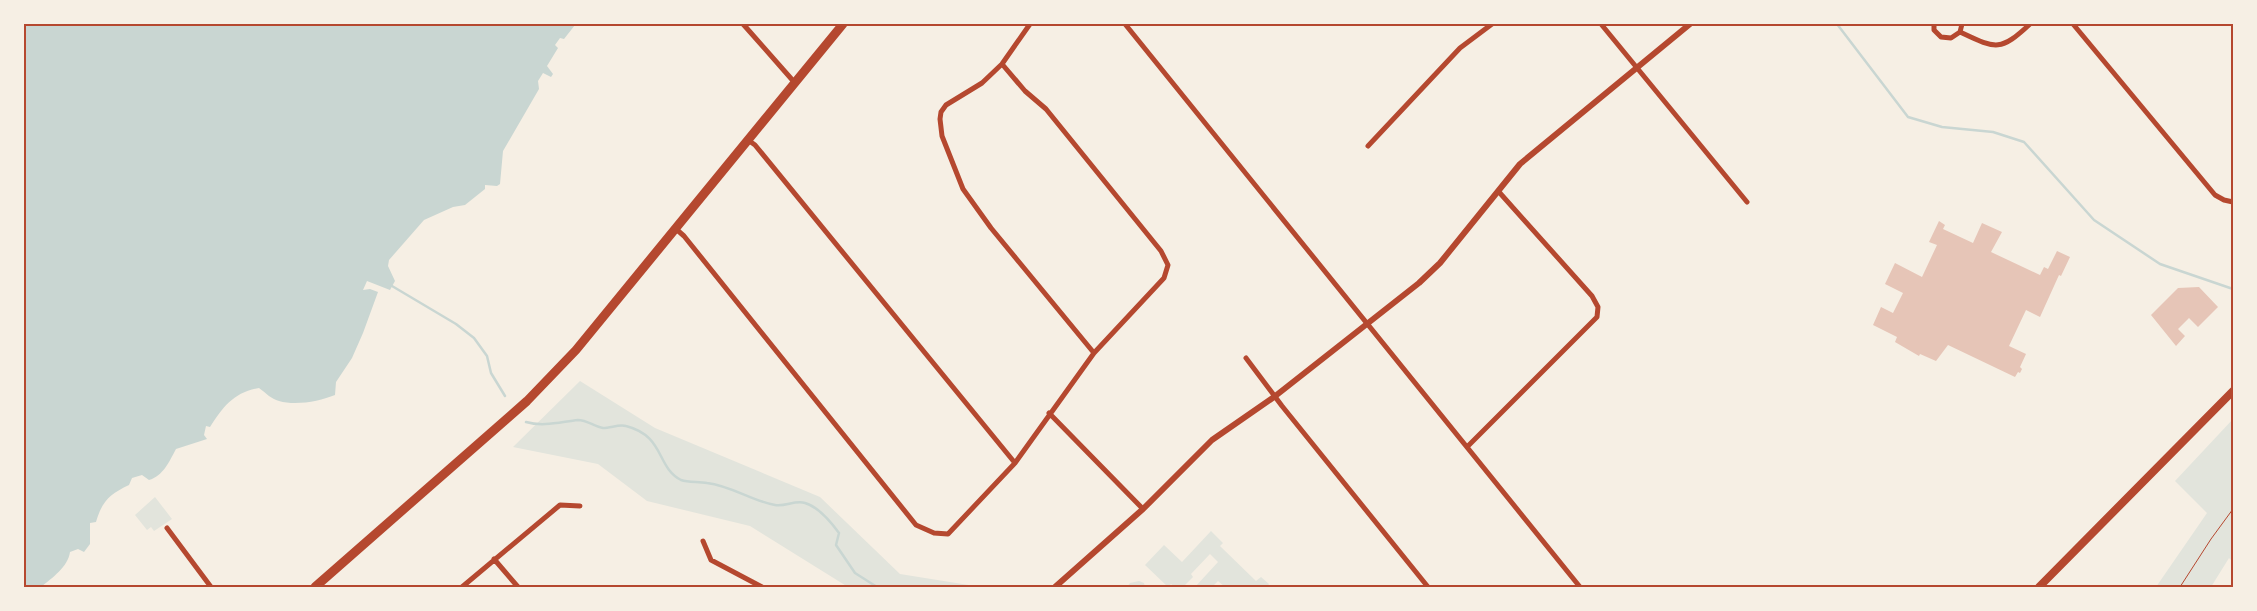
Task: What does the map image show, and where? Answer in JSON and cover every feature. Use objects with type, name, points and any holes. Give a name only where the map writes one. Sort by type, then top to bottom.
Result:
[{"type":"main road","points":[[315,587],[540,388],[576,350],[843,24]]},
{"type":"main road","points":[[2039,587],[2233,391]]},
{"type":"street","points":[[743,24],[794,83]]},
{"type":"street","points":[[1030,24],[1002,64],[982,83],[946,105],[941,112],[940,119],[942,136],[963,188],[991,228],[1094,353]]},
{"type":"street","points":[[1125,24],[1580,587]]},
{"type":"street","points":[[1368,146],[1460,48],[1492,24]]},
{"type":"street","points":[[1602,24],[1747,202]]},
{"type":"street","points":[[1055,587],[1143,509],[1212,440],[1274,397],[1419,283],[1440,263],[1520,164],[1690,24]]},
{"type":"street","points":[[1934,24],[1934,30],[1941,37],[1951,38],[1960,32],[1962,24]]},
{"type":"street","points":[[1960,32],[1995,46],[2015,38],[2030,24]]},
{"type":"street","points":[[2073,24],[2216,195],[2224,200],[2233,202]]},
{"type":"street","points":[[676,228],[916,525],[934,533],[948,534],[1015,462],[1094,353],[1164,278],[1168,265],[1161,251],[1046,108],[1024,91],[1002,64]]},
{"type":"street","points":[[748,140],[761,153],[1015,462]]},
{"type":"street","points":[[1467,447],[1597,316],[1598,307],[1592,296],[1499,192]]},
{"type":"street","points":[[1246,358],[1274,397],[1428,587]]},
{"type":"street","points":[[1049,413],[1143,509]]},
{"type":"street","points":[[462,587],[560,505],[580,506]]},
{"type":"street","points":[[167,528],[211,587]]},
{"type":"street","points":[[703,541],[711,560],[754,585],[762,587]]},
{"type":"street","points":[[494,559],[518,587]]},
{"type":"path","points":[[2180,587],[2233,509]]},
{"type":"shaded area","points":[[24,24],[580,24],[575,25],[564,39],[560,38],[555,45],[558,48],[547,66],[553,74],[551,77],[543,73],[538,81],[539,89],[503,151],[500,184],[497,186],[485,185],[485,189],[465,205],[453,207],[424,220],[389,260],[388,266],[395,281],[390,290],[367,281],[363,290],[370,289],[378,292],[352,358],[336,382],[335,395],[308,402],[293,403],[273,399],[259,388],[236,397],[225,407],[210,427],[206,426],[204,435],[207,439],[176,449],[165,468],[154,478],[149,480],[142,475],[132,478],[129,485],[108,499],[104,503],[96,522],[90,523],[90,544],[84,552],[78,549],[70,552],[63,567],[41,587],[24,587]]},
{"type":"shaded area","points":[[580,381],[655,428],[820,497],[900,574],[981,587],[848,587],[750,526],[647,501],[598,464],[513,447]]},
{"type":"shaded area","points":[[2233,419],[2233,562],[2229,558],[2211,587],[2156,587],[2207,513],[2175,481]]},
{"type":"shaded area","points":[[155,497],[172,519],[154,531],[151,527],[147,530],[135,515]]},
{"type":"shaded area","points":[[1211,531],[1223,543],[1220,546],[1256,581],[1261,577],[1269,584],[1267,587],[1225,587],[1218,581],[1212,587],[1195,587],[1218,562],[1210,554],[1191,574],[1193,577],[1183,587],[1175,587],[1171,584],[1168,587],[1145,565],[1164,545],[1182,562]]},
{"type":"shaded area","points":[[1139,581],[1144,583],[1145,587],[1127,587],[1130,583]]},
{"type":"building","points":[[1939,221],[1945,225],[1943,229],[1973,243],[1982,223],[2002,232],[1991,252],[2040,275],[2044,267],[2048,269],[2057,251],[2070,257],[2061,276],[2059,275],[2040,317],[2026,310],[2009,346],[2026,354],[2020,367],[2022,369],[2015,377],[1948,345],[1936,361],[1920,354],[1919,356],[1895,342],[1897,337],[1873,325],[1881,307],[1893,313],[1903,293],[1885,284],[1895,263],[1922,277],[1937,245],[1929,242]]},
{"type":"building","points":[[2199,287],[2218,307],[2198,327],[2189,318],[2178,329],[2185,336],[2176,346],[2151,315],[2178,288]]},
{"type":"waterway","points":[[1837,24],[1908,117],[1942,127],[1993,132],[2024,142],[2094,220],[2160,264],[2233,289]]},
{"type":"waterway","points":[[392,286],[456,324],[474,338],[487,356],[491,373],[505,396]]},
{"type":"waterway","points":[[526,422],[545,424],[578,420],[603,428],[626,426],[648,437],[667,467],[681,480],[716,485],[775,505],[801,502],[810,505],[824,515],[839,533],[836,545],[855,573],[877,587]]}]
